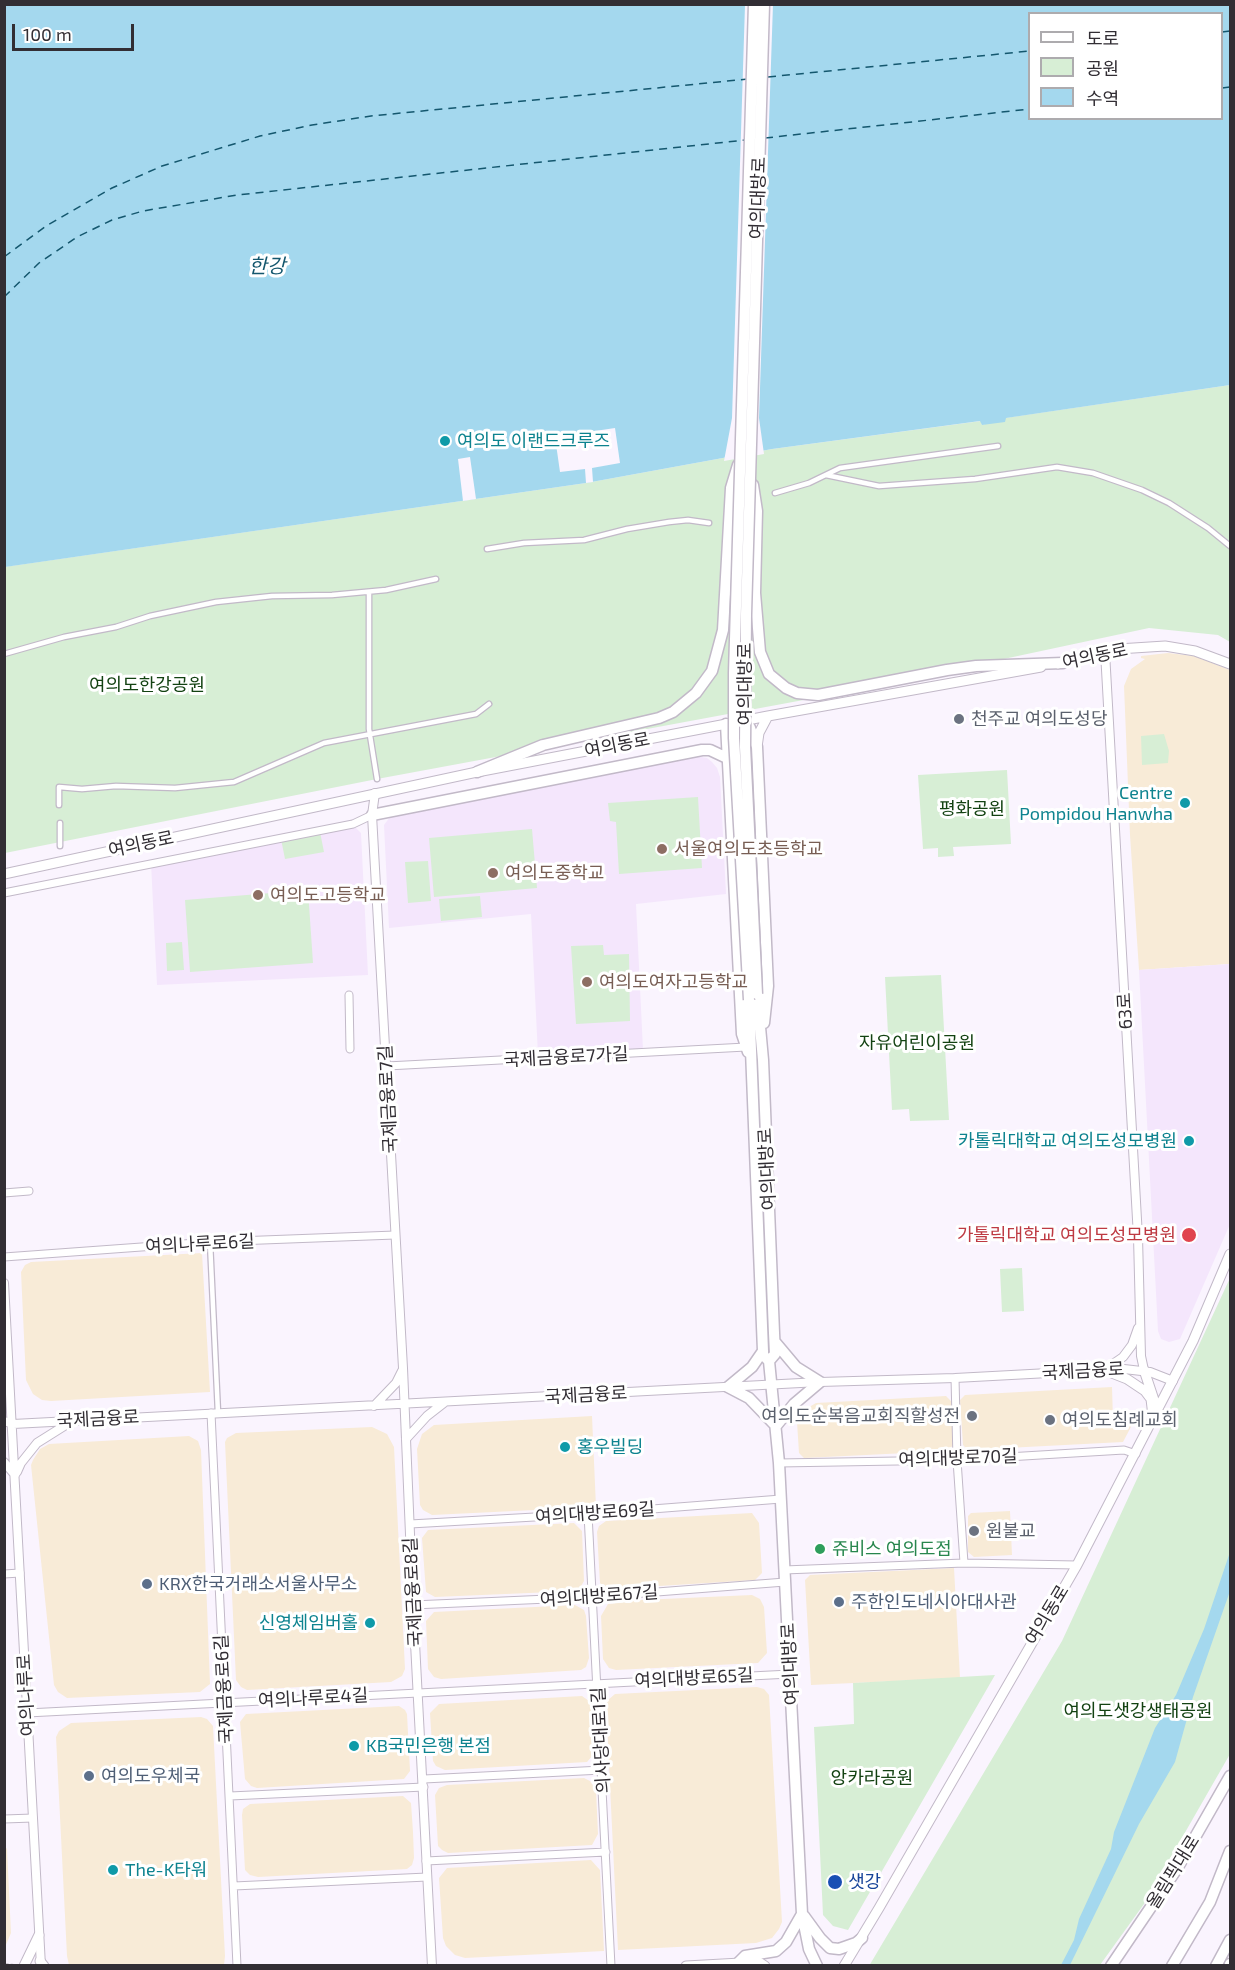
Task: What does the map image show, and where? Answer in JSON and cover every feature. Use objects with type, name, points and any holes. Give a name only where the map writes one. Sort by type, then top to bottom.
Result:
[{"type":"main road","points":[[753,997],[734,738],[754,4]]},
{"type":"main road","name":"여의대방로","points":[[763,1351],[752,1064],[753,997],[745,747],[746,614],[764,4]]},
{"type":"main road","points":[[477,772],[543,745],[642,723],[666,715],[696,693],[712,670],[723,630],[731,488],[740,459]]},
{"type":"main road","points":[[750,469],[757,511],[755,593],[760,652],[769,674],[786,688],[808,695],[947,669],[1063,663]]},
{"type":"main road","name":"여의동로","points":[[4,874],[477,772],[745,720],[1063,663],[1118,649],[1165,646],[1195,651],[1230,664]]},
{"type":"main road","points":[[762,1050],[768,986],[757,747],[759,734],[768,716]]},
{"type":"main road","points":[[745,720],[757,747]]},
{"type":"main road","points":[[726,724],[742,1034],[752,1064]]},
{"type":"main road","points":[[372,815],[702,750],[710,750],[727,758]]},
{"type":"main road","name":"여의대방로","points":[[753,997],[762,1050],[775,1342],[774,1354],[770,1361],[779,1462],[802,1914],[809,1949],[817,1965]]},
{"type":"main road","name":"여의동로","points":[[844,1965],[862,1938],[1077,1565],[1193,1341],[1230,1254]]},
{"type":"main road","points":[[763,1351],[752,1367],[728,1387],[749,1398],[776,1426],[794,1404],[820,1382],[796,1367],[775,1342]]},
{"type":"main road","points":[[763,1351],[763,1355],[770,1361]]},
{"type":"main road","points":[[1104,1370],[1127,1379],[1145,1391],[1151,1399],[1152,1421]]},
{"type":"main road","points":[[1144,1370],[1154,1398],[1152,1421]]},
{"type":"main road","name":"올림픽대로","points":[[1111,1965],[1178,1867],[1230,1776]]},
{"type":"main road","points":[[1210,1902],[1230,1851]]},
{"type":"main road","points":[[1172,1965],[1230,1870]]},
{"type":"main road","points":[[738,1963],[745,1956],[776,1951],[786,1942],[802,1914],[830,1948],[839,1949],[856,1943],[862,1938]]},
{"type":"main road","points":[[24,1965],[39,1935]]},
{"type":"main road","points":[[1216,1965],[1230,1940]]},
{"type":"main road","points":[[686,1965],[759,1962],[765,1965]]},
{"type":"main road","points":[[810,1965],[817,1965]]},
{"type":"street","points":[[775,493],[793,489],[840,468],[998,446]]},
{"type":"street","points":[[826,476],[879,486],[975,479],[1057,467],[1093,473],[1142,490],[1169,503],[1208,528],[1230,546]]},
{"type":"street","points":[[487,549],[524,543],[584,540],[627,529],[669,522],[688,520],[709,523]]},
{"type":"street","points":[[4,654],[64,637],[116,627],[150,616],[216,602],[272,596],[369,592],[436,579]]},
{"type":"street","points":[[369,592],[370,734],[377,779]]},
{"type":"street","name":"63로","points":[[1105,652],[1144,1370]]},
{"type":"street","points":[[59,805],[59,788],[82,789],[116,786],[175,788],[222,784],[252,775],[324,743],[476,714],[489,704]]},
{"type":"street","name":"국제금융로7길","points":[[375,793],[372,815],[404,1405]]},
{"type":"street","points":[[4,893],[353,824],[372,815]]},
{"type":"street","points":[[60,823],[60,846]]},
{"type":"street","points":[[349,995],[350,1049]]},
{"type":"street","name":"국제금융로7가길","points":[[387,1066],[746,1047]]},
{"type":"street","points":[[4,1193],[29,1191]]},
{"type":"street","name":"여의나루로6길","points":[[4,1257],[210,1242],[395,1235]]},
{"type":"street","points":[[210,1242],[214,1413]]},
{"type":"street","name":"여의나루로","points":[[4,1283],[7,1424],[16,1475],[42,1964]]},
{"type":"street","points":[[1104,1370],[1123,1357],[1132,1345],[1140,1323]]},
{"type":"street","points":[[374,1406],[396,1383],[403,1368]]},
{"type":"street","name":"국제금융로","points":[[7,1424],[772,1384],[1104,1370],[1144,1370],[1173,1381]]},
{"type":"street","points":[[955,1378],[957,1460],[964,1563]]},
{"type":"street","points":[[406,1439],[427,1416],[445,1402]]},
{"type":"street","name":"국제금융로8길","points":[[404,1405],[432,1965]]},
{"type":"street","name":"국제금융로6길","points":[[214,1413],[237,1965]]},
{"type":"street","points":[[4,1462],[16,1475],[21,1463],[37,1443],[73,1421]]},
{"type":"street","name":"여의대방로70길","points":[[779,1462],[957,1460],[1124,1450],[1136,1454]]},
{"type":"street","name":"여의대방로69길","points":[[410,1524],[588,1514],[781,1499]]},
{"type":"street","name":"의사당대로1길","points":[[588,1514],[611,1965]]},
{"type":"street","points":[[784,1570],[964,1563],[1077,1565]]},
{"type":"street","points":[[4,1574],[20,1573]]},
{"type":"street","name":"여의대방로67길","points":[[413,1605],[593,1597],[785,1582]]},
{"type":"street","name":"여의대방로65길","points":[[418,1692],[790,1674]]},
{"type":"street","name":"여의나루로4길","points":[[27,1713],[418,1692]]},
{"type":"street","points":[[230,1796],[602,1770]]},
{"type":"street","points":[[4,1819],[33,1818]]},
{"type":"street","points":[[426,1860],[606,1852]]},
{"type":"street","points":[[234,1886],[427,1876]]},
{"type":"shaded area","points":[[1168,653],[1194,656],[1230,670],[1230,964],[1139,970],[1130,835],[1124,686],[1131,669],[1145,659],[1141,656]]},
{"type":"shaded area","points":[[696,756],[707,758],[712,762],[720,777],[726,894],[636,904],[643,1050],[538,1055],[531,914],[389,928],[384,825],[390,817]]},
{"type":"shaded area","name":"여의도고등학교","points":[[354,826],[361,833],[368,975],[157,985],[151,863]]},
{"type":"shaded area","points":[[1230,964],[1230,1224],[1180,1339],[1169,1342],[1161,1339],[1158,1331],[1139,970]]},
{"type":"shaded area","points":[[202,1253],[210,1392],[51,1401],[42,1400],[33,1394],[26,1380],[21,1272],[25,1265],[31,1262]]},
{"type":"shaded area","points":[[1112,1387],[1113,1420],[1132,1420],[1133,1423],[1123,1442],[968,1450],[963,1445],[960,1400],[965,1395]]},
{"type":"shaded area","points":[[946,1396],[951,1401],[953,1445],[948,1451],[804,1458],[799,1453],[797,1422],[804,1410],[816,1403]]},
{"type":"shaded area","points":[[592,1416],[596,1507],[432,1515],[423,1510],[420,1505],[417,1449],[422,1434],[434,1425]]},
{"type":"shaded area","points":[[372,1427],[387,1434],[394,1447],[405,1669],[402,1676],[391,1682],[247,1690],[241,1687],[236,1680],[225,1442],[227,1438],[236,1433]]},
{"type":"shaded area","points":[[189,1436],[198,1441],[201,1450],[210,1684],[200,1692],[67,1698],[58,1692],[54,1685],[31,1465],[33,1460],[40,1449],[49,1444]]},
{"type":"shaded area","points":[[1010,1511],[1012,1555],[974,1557],[968,1552],[968,1516],[971,1513]]},
{"type":"shaded area","points":[[752,1513],[759,1523],[762,1573],[755,1580],[612,1589],[600,1583],[597,1532],[599,1526],[606,1521]]},
{"type":"shaded area","points":[[574,1523],[582,1531],[584,1581],[576,1591],[435,1597],[426,1592],[422,1538],[428,1530]]},
{"type":"shaded area","points":[[954,1568],[960,1678],[811,1685],[805,1580],[810,1575]]},
{"type":"shaded area","points":[[752,1595],[760,1599],[764,1607],[767,1653],[758,1663],[616,1670],[609,1668],[603,1659],[601,1616],[608,1604],[641,1600]]},
{"type":"shaded area","points":[[575,1605],[584,1610],[586,1616],[589,1658],[586,1667],[581,1670],[441,1679],[434,1677],[428,1669],[426,1621],[434,1612]]},
{"type":"shaded area","points":[[757,1687],[764,1689],[769,1695],[782,1922],[779,1929],[772,1938],[756,1943],[618,1950],[606,1704],[608,1700],[615,1694]]},
{"type":"shaded area","points":[[582,1696],[589,1701],[591,1706],[593,1755],[587,1762],[445,1770],[436,1766],[433,1761],[430,1713],[439,1704]]},
{"type":"shaded area","points":[[399,1706],[407,1714],[410,1771],[404,1779],[257,1788],[251,1786],[245,1779],[240,1722],[246,1714]]},
{"type":"shaded area","points":[[201,1717],[207,1719],[213,1726],[224,1965],[69,1965],[56,1737],[59,1731],[71,1723]]},
{"type":"shaded area","points":[[584,1778],[590,1781],[596,1790],[598,1834],[592,1845],[448,1853],[438,1846],[435,1795],[439,1788],[447,1785]]},
{"type":"shaded area","points":[[403,1796],[411,1803],[413,1832],[414,1858],[412,1865],[407,1869],[258,1877],[250,1875],[245,1870],[242,1815],[243,1809],[250,1804]]},
{"type":"shaded area","points":[[4,1845],[7,1849],[11,1933],[5,1947]]},
{"type":"shaded area","points":[[591,1860],[600,1870],[604,1951],[465,1958],[455,1955],[446,1946],[443,1938],[439,1878],[447,1868]]},
{"type":"green space","name":"여의도한강공원","points":[[1230,385],[1230,642],[1218,635],[1149,628],[863,689],[377,779],[5,853],[4,567],[586,483],[772,449],[981,421],[982,425],[1005,418]]},
{"type":"green space","points":[[1164,734],[1169,751],[1168,763],[1142,765],[1141,736]]},
{"type":"green space","name":"평화공원","points":[[1007,770],[1011,844],[953,847],[954,856],[938,857],[938,848],[923,849],[918,775]]},
{"type":"green space","points":[[698,797],[702,868],[619,874],[616,822],[610,821],[608,803]]},
{"type":"green space","points":[[532,829],[537,888],[434,897],[429,838]]},
{"type":"green space","points":[[320,832],[324,852],[285,859],[281,839]]},
{"type":"green space","points":[[428,861],[431,901],[408,903],[405,862]]},
{"type":"green space","points":[[308,890],[313,963],[190,972],[185,900]]},
{"type":"green space","points":[[480,896],[482,917],[441,921],[439,899]]},
{"type":"green space","points":[[182,942],[184,970],[167,971],[166,943]]},
{"type":"green space","points":[[603,945],[604,955],[629,954],[630,1021],[576,1024],[571,946]]},
{"type":"green space","name":"자유어린이공원","points":[[941,975],[949,1120],[910,1121],[909,1109],[892,1110],[885,977]]},
{"type":"green space","points":[[1022,1268],[1024,1311],[1002,1312],[1000,1269]]},
{"type":"green space","name":"여의도샛강생태공원","points":[[1230,1278],[1230,1754],[1144,1904],[1100,1965],[869,1966],[1062,1641]]},
{"type":"green space","name":"앙카라공원","points":[[995,1675],[848,1930],[833,1926],[823,1915],[814,1727],[854,1724],[853,1683]]},
{"type":"water","name":"한강","points":[[4,5],[1230,5],[1230,385],[1006,418],[1005,422],[982,425],[980,421],[772,449],[586,483],[5,567]]},
{"type":"water","points":[[1230,1552],[1230,1591],[1193,1697],[1175,1762],[1139,1824],[1070,1965],[1061,1965],[1074,1940],[1079,1919],[1111,1849],[1114,1832],[1155,1728],[1176,1695],[1204,1629]]},
{"type":"pier","points":[[773,4],[759,418],[764,454],[724,461],[732,418],[745,5]]},
{"type":"pier","points":[[615,428],[620,463],[592,468],[593,482],[586,483],[585,469],[560,472],[555,437]]},
{"type":"pier","points":[[470,457],[476,499],[463,501],[458,459]]},
{"type":"ferry route","points":[[1223,32],[1230,31]]},
{"type":"ferry route","points":[[768,77],[1028,51]]},
{"type":"ferry route","points":[[4,257],[46,226],[112,188],[162,166],[260,136],[371,116],[748,79]]},
{"type":"ferry route","points":[[1223,88],[1230,87]]},
{"type":"ferry route","points":[[765,138],[1028,109]]},
{"type":"ferry route","points":[[4,297],[39,263],[77,237],[112,220],[143,211],[237,195],[745,140]]},
{"type":"tunnel","points":[[4,1965],[13,1966]]},
{"type":"place","name":"여의도 이랜드크루즈","points":[[445,441]]},
{"type":"place","name":"천주교 여의도성당","points":[[959,719]]},
{"type":"place","name":"Centre Pompidou Hanwha","points":[[1185,803]]},
{"type":"place","name":"서울여의도초등학교","points":[[662,849]]},
{"type":"place","name":"여의도중학교","points":[[493,873]]},
{"type":"place","name":"여의도고등학교","points":[[258,895]]},
{"type":"place","name":"여의도여자고등학교","points":[[587,982]]},
{"type":"place","name":"카톨릭대학교 여의도성모병원","points":[[1189,1141]]},
{"type":"place","name":"가톨릭대학교 여의도성모병원","points":[[1189,1235]]},
{"type":"place","name":"여의도순복음교회직할성전","points":[[972,1416]]},
{"type":"place","name":"여의도침례교회","points":[[1050,1420]]},
{"type":"place","name":"홍우빌딩","points":[[565,1447]]},
{"type":"place","name":"원불교","points":[[974,1531]]},
{"type":"place","name":"쥬비스 여의도점","points":[[820,1549]]},
{"type":"place","name":"KRX한국거래소서울사무소","points":[[147,1584]]},
{"type":"place","name":"주한인도네시아대사관","points":[[839,1602]]},
{"type":"place","name":"신영체임버홀","points":[[370,1623]]},
{"type":"place","name":"KB국민은행 본점","points":[[354,1746]]},
{"type":"place","name":"여의도우체국","points":[[89,1776]]},
{"type":"place","name":"The-K타워","points":[[113,1870]]},
{"type":"place","name":"샛강","points":[[835,1882]]}]
